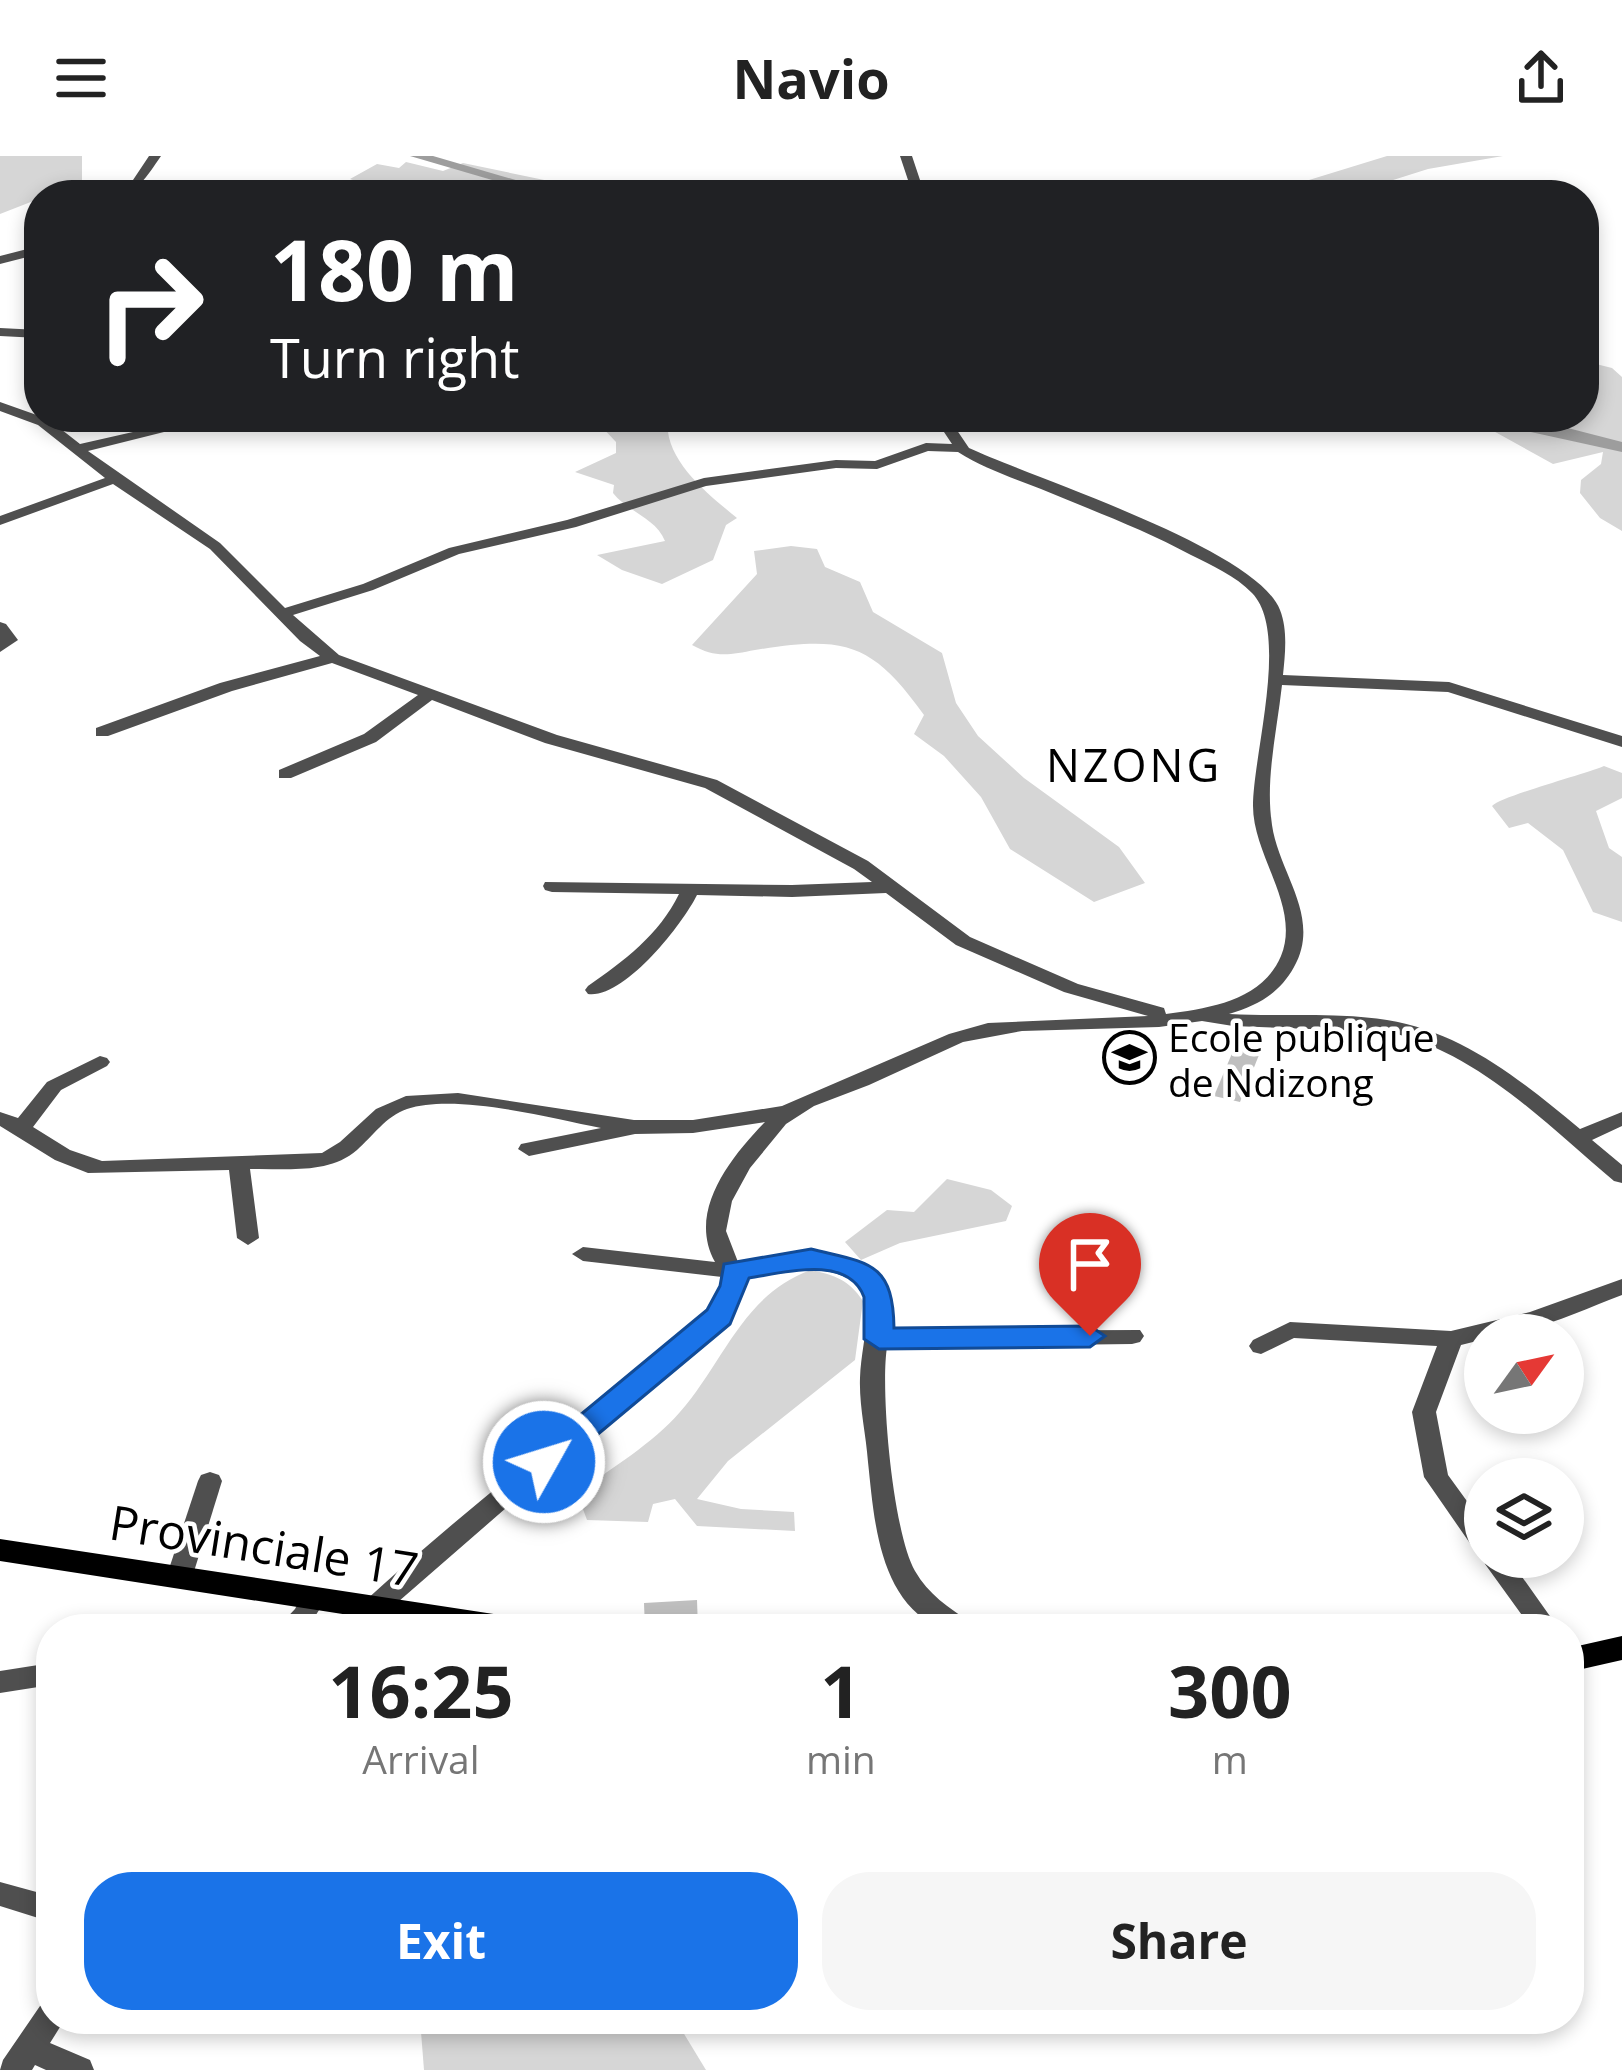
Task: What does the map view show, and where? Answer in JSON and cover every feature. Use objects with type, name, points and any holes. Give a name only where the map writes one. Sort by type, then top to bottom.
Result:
[{"type":"main road","name":"Provinciale 17","points":[[0,1550],[414,1614]]},
{"type":"main road","points":[[1584,1657],[1622,1648]]},
{"type":"street","points":[[55,432],[215,546],[284,613],[333,658],[551,739],[711,784],[839,852],[963,941],[1012,965],[1128,1005],[1196,1018],[1269,992],[1281,980],[1292,955],[1291,896],[1271,851],[1262,811],[1274,680],[1273,613],[1268,599],[1245,576],[959,448],[926,447],[878,465],[836,464],[704,482],[571,524],[454,550],[368,586],[284,613]]},
{"type":"street","points":[[76,449],[151,432]]},
{"type":"street","points":[[950,432],[959,448]]},
{"type":"street","points":[[0,521],[115,479]]},
{"type":"street","points":[[0,627],[10,640],[0,647]]},
{"type":"street","points":[[102,732],[226,687],[333,658]]},
{"type":"street","points":[[1274,680],[1449,687],[1622,742]]},
{"type":"street","points":[[285,774],[370,738],[430,694]]},
{"type":"street","points":[[553,886],[791,891],[891,887]]},
{"type":"street","points":[[595,990],[637,962],[670,927],[691,888]]},
{"type":"street","points":[[0,1118],[22,1127],[81,1167],[326,1160],[344,1154],[386,1111],[418,1100],[545,1109],[634,1127],[688,1127],[790,1111],[980,1030],[1030,1023],[1196,1018],[1392,1026],[1431,1036],[1464,1052],[1622,1176]]},
{"type":"street","points":[[22,1127],[54,1086],[100,1062]]},
{"type":"street","points":[[374,1608],[472,1517],[632,1392],[719,1316],[735,1286],[734,1271],[716,1242],[717,1207],[740,1167],[790,1111]]},
{"type":"street","points":[[1576,1139],[1622,1118]]},
{"type":"street","points":[[529,1149],[634,1127]]},
{"type":"street","points":[[239,1166],[248,1238]]},
{"type":"street","points":[[584,1254],[734,1271],[811,1258],[857,1270],[873,1282],[879,1297],[879,1339],[872,1372],[894,1559],[908,1588],[934,1614]]},
{"type":"street","points":[[1261,1346],[1290,1330],[1451,1339],[1535,1319],[1622,1287]]},
{"type":"street","points":[[879,1339],[1132,1336]]},
{"type":"street","points":[[1451,1339],[1424,1412],[1436,1477],[1464,1516]]},
{"type":"street","points":[[179,1578],[210,1481]]},
{"type":"street","points":[[1509,1578],[1535,1614]]},
{"type":"street","points":[[305,1614],[313,1598]]},
{"type":"street","points":[[0,1682],[36,1676]]},
{"type":"street","points":[[0,1894],[36,1905]]},
{"type":"street","points":[[39,2034],[22,2059],[79,2070]]},
{"type":"shaded area","points":[[0,156],[82,156],[82,180],[24,180],[24,205],[0,214]]},
{"type":"shaded area","points":[[1387,156],[1503,156],[1393,180],[1309,180]]},
{"type":"shaded area","points":[[406,162],[443,171],[463,163],[544,180],[350,179],[377,164],[399,168]]},
{"type":"shaded area","points":[[1599,365],[1612,368],[1622,377],[1622,531],[1600,518],[1580,493],[1581,480],[1601,464],[1603,452],[1553,464],[1495,432],[1599,432]]},
{"type":"shaded area","points":[[607,432],[668,432],[680,461],[737,518],[726,525],[713,560],[662,584],[597,555],[665,541],[655,526],[613,493],[614,485],[575,472],[616,453],[616,442]]},
{"type":"shaded area","points":[[791,546],[817,549],[825,567],[860,582],[873,612],[942,653],[956,703],[978,736],[1024,778],[1119,847],[1145,883],[1094,902],[1010,849],[981,797],[944,756],[914,734],[924,715],[871,658],[834,645],[722,654],[692,645],[757,574],[754,551]]},
{"type":"shaded area","points":[[1604,766],[1622,773],[1622,798],[1596,811],[1609,848],[1622,857],[1622,922],[1593,912],[1563,850],[1528,823],[1509,828],[1492,806]]},
{"type":"shaded area","points":[[947,1179],[991,1190],[1012,1206],[1006,1221],[900,1243],[861,1260],[845,1242],[887,1210],[914,1212]]},
{"type":"shaded area","points":[[811,1270],[841,1279],[863,1301],[855,1360],[728,1461],[697,1499],[741,1509],[794,1512],[795,1531],[697,1526],[675,1499],[653,1504],[648,1522],[587,1520],[577,1493],[669,1424],[751,1312],[788,1281]]},
{"type":"shaded area","points":[[421,2034],[684,2034],[706,2070],[424,2070]]},
{"type":"building","points":[[1236,1044],[1261,1050],[1240,1102],[1214,1096]]},
{"type":"building","points":[[697,1600],[697,1614],[644,1614],[644,1603]]},
{"type":"waterway","points":[[417,156],[505,180]]},
{"type":"waterway","points":[[1554,432],[1622,447]]},
{"type":"place","name":"Ecole publique de Ndizong","points":[[1129,1058]]},
{"type":"district","name":"NZONG","points":[[1134,764]]},
{"type":"route","points":[[544,1462],[719,1316],[735,1286],[734,1271],[811,1258],[857,1270],[873,1282],[879,1297],[879,1339],[1090,1336]]}]
